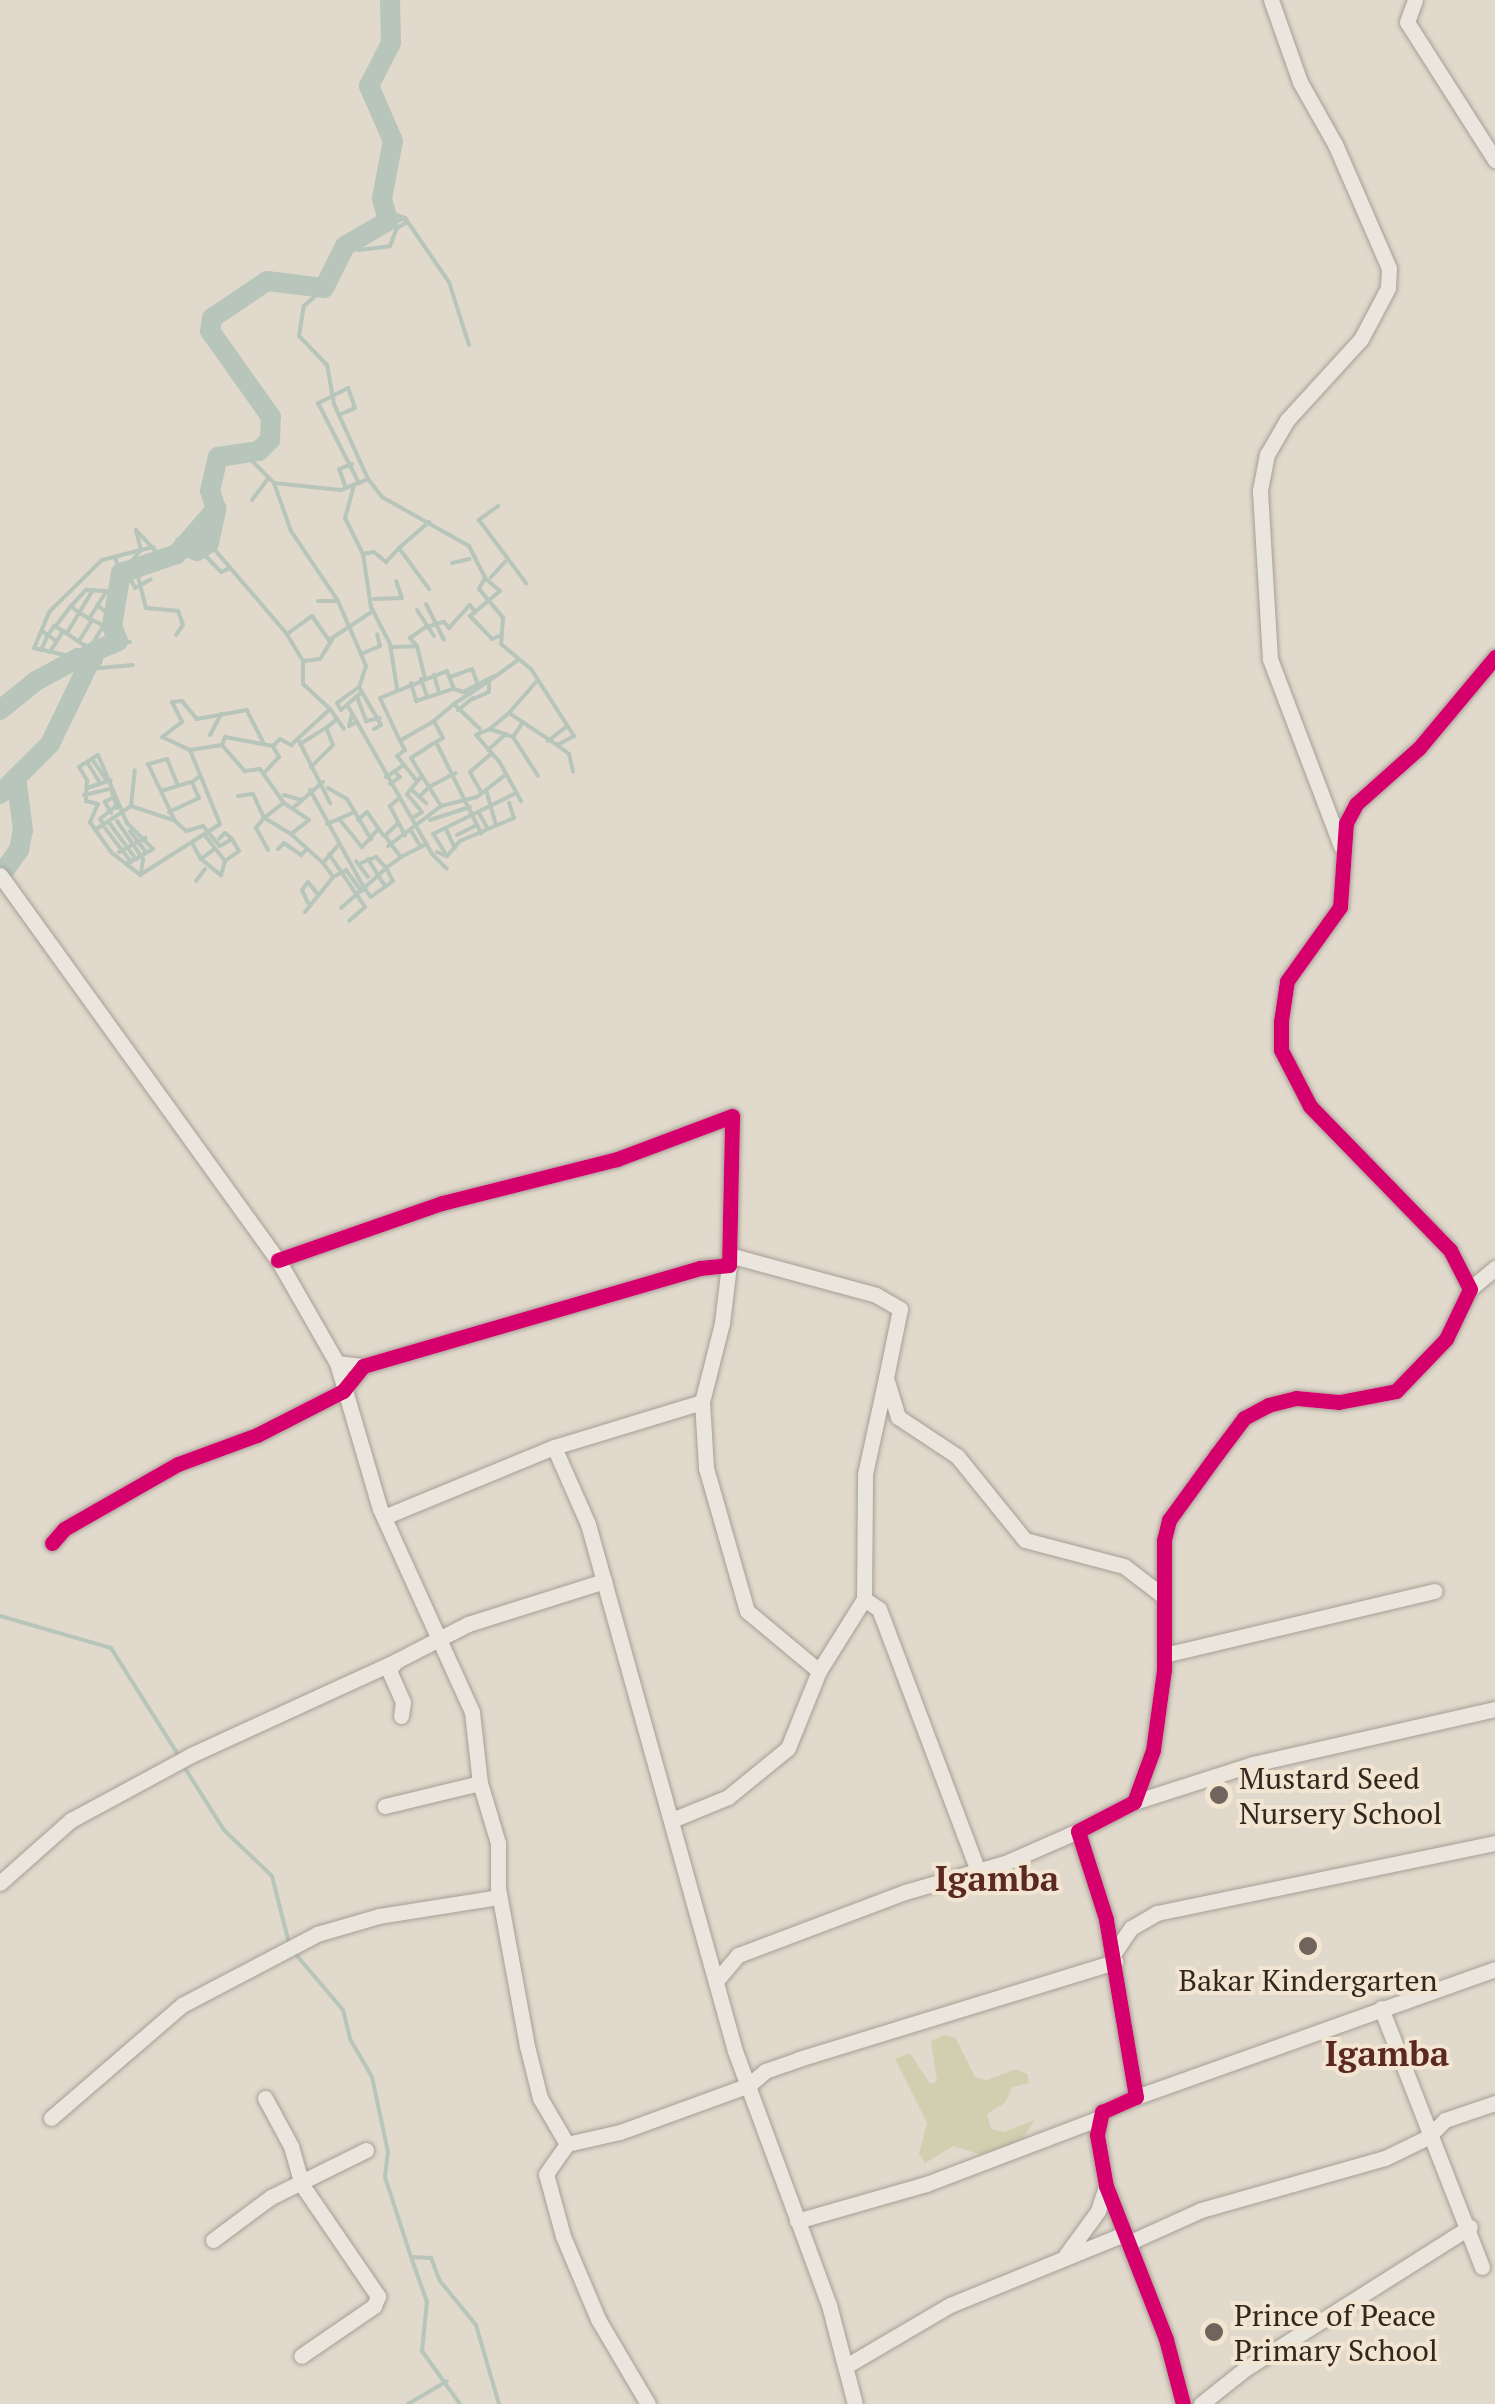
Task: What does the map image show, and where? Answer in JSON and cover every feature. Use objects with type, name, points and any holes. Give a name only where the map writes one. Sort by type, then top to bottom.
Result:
[{"type":"street","points":[[1271,0],[1300,82],[1335,144],[1388,268],[1388,288],[1362,339],[1280,431],[1267,454],[1260,490],[1270,659],[1345,859]]},
{"type":"street","points":[[1415,0],[1408,22],[1495,160]]},
{"type":"street","points":[[1470,1289],[1450,1250],[1310,1106],[1281,1050],[1287,981],[1340,907],[1346,823],[1356,804],[1419,748],[1495,657]]},
{"type":"street","points":[[0,874],[278,1260],[337,1363],[384,1517],[444,1640],[472,1712],[480,1783],[498,1842],[499,1897],[540,2098],[567,2144]]},
{"type":"street","points":[[278,1260],[442,1203],[617,1160],[732,1116],[729,1260],[702,1402],[706,1468],[747,1611],[819,1671]]},
{"type":"street","points":[[337,1363],[363,1366],[729,1260],[876,1295],[900,1309],[865,1474],[864,1599],[819,1671],[788,1748],[768,1769],[728,1797],[672,1820]]},
{"type":"street","points":[[1134,1802],[1160,1716],[1169,1520],[1244,1418],[1296,1398],[1339,1402],[1396,1391],[1446,1339],[1470,1289],[1495,1268]]},
{"type":"street","points":[[52,1543],[64,1529],[178,1464],[257,1436],[343,1391],[363,1366]]},
{"type":"street","points":[[886,1378],[898,1417],[957,1456],[1025,1540],[1124,1566],[1163,1596]]},
{"type":"street","points":[[384,1517],[630,1418],[702,1402]]},
{"type":"street","points":[[554,1447],[588,1524],[707,1950],[856,2404]]},
{"type":"street","points":[[0,1883],[71,1820],[181,1760],[444,1640],[481,1619],[604,1581]]},
{"type":"street","points":[[1164,1654],[1435,1591]]},
{"type":"street","points":[[864,1599],[878,1609],[978,1871]]},
{"type":"street","points":[[396,1661],[390,1670],[403,1702],[400,1716]]},
{"type":"street","points":[[707,1950],[738,1954],[978,1871],[1078,1831],[1134,1802],[1253,1764],[1495,1710]]},
{"type":"street","points":[[386,1806],[480,1783]]},
{"type":"street","points":[[1078,1831],[1114,1957],[1136,2097]]},
{"type":"street","points":[[648,2404],[598,2319],[563,2236],[546,2174],[567,2144],[620,2132],[749,2085],[765,2071],[1114,1957],[1131,1928],[1157,1913],[1495,1843]]},
{"type":"street","points":[[52,2118],[182,2005],[291,1948],[379,1916],[499,1897]]},
{"type":"street","points":[[717,1980],[738,1954]]},
{"type":"street","points":[[797,2221],[926,2184],[1100,2118],[1136,2097],[1495,1969]]},
{"type":"street","points":[[1380,2008],[1428,2136],[1470,2227],[1482,2268]]},
{"type":"street","points":[[265,2098],[291,2146],[302,2185],[378,2296],[374,2306],[302,2356]]},
{"type":"street","points":[[846,2366],[950,2305],[1201,2210],[1384,2158],[1428,2136],[1444,2120],[1495,2103]]},
{"type":"street","points":[[1100,2118],[1106,2186],[1183,2404]]},
{"type":"street","points":[[213,2240],[271,2197],[366,2150]]},
{"type":"street","points":[[1060,2262],[1098,2212],[1106,2186]]},
{"type":"street","points":[[1200,2404],[1244,2369],[1470,2227]]},
{"type":"shaded area","points":[[943,2035],[955,2037],[975,2077],[987,2080],[1016,2069],[1027,2074],[1029,2083],[1012,2087],[1005,2103],[987,2114],[991,2129],[1004,2132],[1035,2120],[1020,2143],[979,2154],[953,2146],[925,2163],[919,2154],[927,2123],[895,2059],[910,2053],[930,2084],[937,2081],[931,2041]]},
{"type":"waterway","points":[[0,794],[50,744],[95,651],[118,641],[112,626],[121,573],[177,554],[216,509],[210,491],[218,457],[259,451],[270,440],[271,417],[210,331],[212,318],[267,281],[324,288],[345,246],[388,221],[382,198],[393,141],[369,86],[391,43],[390,0]]},
{"type":"waterway","points":[[385,211],[405,218],[449,282],[469,345]]},
{"type":"waterway","points":[[383,227],[405,218]]},
{"type":"waterway","points":[[350,243],[359,250],[390,246],[397,228],[407,222]]},
{"type":"waterway","points":[[274,483],[341,490],[368,479],[334,404],[327,365],[299,336],[304,306],[324,288]]},
{"type":"waterway","points":[[339,415],[355,408],[348,388],[318,403],[359,483]]},
{"type":"waterway","points":[[244,453],[274,483],[291,531],[338,601]]},
{"type":"waterway","points":[[346,488],[339,469],[352,464]]},
{"type":"waterway","points":[[368,479],[382,497],[469,546],[485,578],[479,589],[503,618],[501,644],[531,669],[574,736],[557,745],[569,754],[573,772]]},
{"type":"waterway","points":[[252,500],[267,480]]},
{"type":"waterway","points":[[354,485],[345,518],[363,554],[371,607],[390,644],[397,688]]},
{"type":"waterway","points":[[498,506],[479,520],[526,583]]},
{"type":"waterway","points":[[184,545],[197,551],[209,543],[216,509]]},
{"type":"waterway","points":[[399,548],[429,522]]},
{"type":"waterway","points":[[136,530],[160,556]]},
{"type":"waterway","points":[[136,530],[141,550],[154,547]]},
{"type":"waterway","points":[[209,543],[287,634]]},
{"type":"waterway","points":[[363,554],[374,552],[386,562],[399,548],[429,589]]},
{"type":"waterway","points":[[199,549],[221,572],[230,568]]},
{"type":"waterway","points":[[130,563],[141,550]]},
{"type":"waterway","points":[[95,651],[85,645],[78,658],[34,648],[49,612],[102,560],[141,550]]},
{"type":"waterway","points":[[115,558],[121,573]]},
{"type":"waterway","points":[[452,563],[470,559]]},
{"type":"waterway","points":[[491,577],[505,562]]},
{"type":"waterway","points":[[135,565],[146,608],[178,611],[183,625],[176,635]]},
{"type":"waterway","points":[[126,571],[135,588],[151,579]]},
{"type":"waterway","points":[[485,578],[500,591],[470,616],[492,639],[499,636]]},
{"type":"waterway","points":[[374,599],[402,598],[396,581]]},
{"type":"waterway","points":[[71,606],[86,590],[106,591],[115,603]]},
{"type":"waterway","points":[[55,627],[71,606],[79,613],[93,590]]},
{"type":"waterway","points":[[89,619],[105,593]]},
{"type":"waterway","points":[[318,601],[338,601],[361,654],[380,646],[377,634]]},
{"type":"waterway","points":[[97,605],[110,615],[119,604]]},
{"type":"waterway","points":[[426,604],[444,640]]},
{"type":"waterway","points":[[417,646],[410,638],[426,627],[444,622],[449,628],[470,605],[475,612]]},
{"type":"waterway","points":[[417,610],[434,636]]},
{"type":"waterway","points":[[264,773],[279,757],[273,746],[280,739],[291,745],[330,709],[303,684],[303,661],[287,634],[312,616],[329,640],[373,611]]},
{"type":"waterway","points":[[67,633],[79,613],[92,620]]},
{"type":"waterway","points":[[90,648],[110,615],[115,618]]},
{"type":"waterway","points":[[79,641],[92,620],[101,624]]},
{"type":"waterway","points":[[41,631],[48,635],[54,626],[63,631]]},
{"type":"waterway","points":[[50,652],[63,631],[84,645]]},
{"type":"waterway","points":[[41,650],[48,635],[55,640]]},
{"type":"waterway","points":[[303,661],[320,659],[332,640]]},
{"type":"waterway","points":[[118,641],[130,642]]},
{"type":"waterway","points":[[393,647],[417,646],[425,678]]},
{"type":"waterway","points":[[361,654],[366,666],[359,687],[381,725],[374,729]]},
{"type":"waterway","points":[[0,710],[36,681],[78,658],[93,659]]},
{"type":"waterway","points":[[473,699],[489,692],[489,681],[517,661]]},
{"type":"waterway","points":[[89,669],[133,665]]},
{"type":"waterway","points":[[450,677],[472,669],[477,682]]},
{"type":"waterway","points":[[434,721],[400,741],[380,698],[447,671],[454,689],[470,694]]},
{"type":"waterway","points":[[434,675],[439,693]]},
{"type":"waterway","points":[[463,692],[494,676]]},
{"type":"waterway","points":[[421,679],[427,696]]},
{"type":"waterway","points":[[480,729],[454,704],[489,681]]},
{"type":"waterway","points":[[536,682],[509,713],[557,745]]},
{"type":"waterway","points":[[411,683],[416,701],[454,689]]},
{"type":"waterway","points":[[359,687],[337,703],[341,710],[362,692]]},
{"type":"waterway","points":[[357,697],[366,721],[380,718]]},
{"type":"waterway","points":[[458,710],[473,698]]},
{"type":"waterway","points":[[264,744],[247,710],[197,719],[182,701],[172,702],[182,722],[162,737],[190,750],[222,745],[225,737],[273,746]]},
{"type":"waterway","points":[[454,704],[434,721],[443,738],[436,742],[481,833]]},
{"type":"waterway","points":[[349,708],[432,854],[447,869]]},
{"type":"waterway","points":[[330,709],[344,729]]},
{"type":"waterway","points":[[509,713],[490,729],[513,737],[538,776]]},
{"type":"waterway","points":[[210,735],[221,714]]},
{"type":"waterway","points":[[352,714],[349,726],[357,722]]},
{"type":"waterway","points":[[311,767],[333,745],[326,728],[337,719]]},
{"type":"waterway","points":[[513,737],[523,722]]},
{"type":"waterway","points":[[548,741],[567,726]]},
{"type":"waterway","points":[[300,744],[326,728]]},
{"type":"waterway","points":[[490,729],[476,735],[499,761],[521,801]]},
{"type":"waterway","points":[[488,750],[506,734]]},
{"type":"waterway","points":[[298,739],[330,803]]},
{"type":"waterway","points":[[386,777],[404,765],[397,756],[405,750],[400,741]]},
{"type":"waterway","points":[[420,796],[429,787],[411,758],[434,743]]},
{"type":"waterway","points":[[222,745],[245,771],[260,769],[284,803],[309,820],[291,834],[264,818],[256,828],[268,850]]},
{"type":"waterway","points":[[126,864],[153,849],[127,823],[98,755],[79,767],[87,780],[86,801],[98,804],[90,822],[112,853],[116,856],[140,875],[220,824],[190,750]]},
{"type":"waterway","points":[[481,792],[470,772],[491,754]]},
{"type":"waterway","points":[[92,759],[106,780]]},
{"type":"waterway","points":[[178,786],[167,759],[148,764],[175,821],[186,831],[203,826],[220,846],[232,839],[225,833],[219,839]]},
{"type":"waterway","points":[[87,762],[100,783]]},
{"type":"waterway","points":[[404,765],[416,780]]},
{"type":"waterway","points":[[95,830],[131,806],[135,770]]},
{"type":"waterway","points":[[390,784],[400,777],[394,771]]},
{"type":"waterway","points":[[441,806],[429,787],[455,773]]},
{"type":"waterway","points":[[388,846],[441,806],[477,797],[506,774]]},
{"type":"waterway","points":[[0,876],[19,850],[23,830],[16,777]]},
{"type":"waterway","points":[[169,812],[199,798],[192,782],[199,777]]},
{"type":"waterway","points":[[414,817],[422,812],[407,794],[421,777]]},
{"type":"waterway","points":[[87,788],[111,780]]},
{"type":"waterway","points":[[161,791],[190,782]]},
{"type":"waterway","points":[[293,808],[323,782]]},
{"type":"waterway","points":[[328,788],[347,799],[371,839]]},
{"type":"waterway","points":[[84,795],[109,789]]},
{"type":"waterway","points":[[111,789],[117,808]]},
{"type":"waterway","points":[[411,789],[426,803]]},
{"type":"waterway","points":[[310,790],[364,888],[386,868],[376,857],[359,864]]},
{"type":"waterway","points":[[486,790],[496,824]]},
{"type":"waterway","points":[[447,856],[433,834],[516,793]]},
{"type":"waterway","points":[[238,796],[253,794],[264,818],[283,803]]},
{"type":"waterway","points":[[284,795],[302,800]]},
{"type":"waterway","points":[[111,813],[105,802],[112,798]]},
{"type":"waterway","points":[[398,799],[390,806],[405,835]]},
{"type":"waterway","points":[[437,852],[447,856],[460,841],[514,818],[509,803]]},
{"type":"waterway","points":[[131,806],[173,820]]},
{"type":"waterway","points":[[103,823],[100,819],[115,807]]},
{"type":"waterway","points":[[430,820],[470,807]]},
{"type":"waterway","points":[[327,824],[354,812]]},
{"type":"waterway","points":[[358,820],[367,812],[384,836]]},
{"type":"waterway","points":[[479,813],[488,829]]},
{"type":"waterway","points":[[340,820],[362,847],[379,828]]},
{"type":"waterway","points":[[117,821],[143,859],[141,874]]},
{"type":"waterway","points":[[110,824],[136,859]]},
{"type":"waterway","points":[[397,824],[385,836],[401,857],[427,844]]},
{"type":"waterway","points":[[457,835],[475,826]]},
{"type":"waterway","points":[[105,828],[131,862]]},
{"type":"waterway","points":[[446,829],[455,848]]},
{"type":"waterway","points":[[130,831],[145,851]]},
{"type":"waterway","points":[[411,831],[421,847]]},
{"type":"waterway","points":[[291,834],[323,863]]},
{"type":"waterway","points":[[201,859],[221,875],[225,861],[205,835]]},
{"type":"waterway","points":[[119,852],[145,838]]},
{"type":"waterway","points":[[225,861],[239,851],[232,839]]},
{"type":"waterway","points":[[192,843],[201,859],[213,850]]},
{"type":"waterway","points":[[278,849],[284,843],[301,855],[307,849]]},
{"type":"waterway","points":[[339,844],[323,863],[333,877],[346,870],[361,891]]},
{"type":"waterway","points":[[329,854],[365,907],[349,921]]},
{"type":"waterway","points":[[341,908],[364,888],[371,897],[393,881],[386,868],[401,857]]},
{"type":"waterway","points":[[368,859],[384,885]]},
{"type":"waterway","points":[[356,861],[368,877]]},
{"type":"waterway","points":[[196,881],[205,869]]},
{"type":"waterway","points":[[305,912],[333,877]]},
{"type":"waterway","points":[[308,903],[302,890],[308,882],[317,893]]},
{"type":"waterway","points":[[0,1616],[111,1648],[179,1756]]},
{"type":"waterway","points":[[183,1765],[224,1830],[272,1876],[289,1943]]},
{"type":"waterway","points":[[293,1951],[343,2010],[350,2039],[372,2077],[388,2152],[385,2177],[411,2257],[431,2258],[440,2281],[476,2325],[499,2404]]},
{"type":"waterway","points":[[411,2257],[427,2302],[422,2351],[460,2404]]},
{"type":"waterway","points":[[408,2404],[447,2381]]},
{"type":"cycle path","points":[[1183,2404],[1166,2339],[1106,2186],[1097,2135],[1102,2112],[1136,2097],[1106,1919],[1078,1831],[1134,1802],[1153,1750],[1164,1670],[1164,1540],[1169,1520],[1244,1418],[1268,1405],[1296,1398],[1339,1402],[1396,1391],[1446,1339],[1470,1289],[1450,1250],[1310,1106],[1281,1050],[1281,1021],[1287,981],[1340,907],[1346,823],[1356,804],[1419,748],[1495,657]]},
{"type":"cycle path","points":[[52,1543],[64,1529],[178,1464],[257,1435],[343,1391],[363,1366],[700,1268],[729,1265],[732,1116],[617,1159],[442,1203],[278,1260]]},
{"type":"place","name":"Mustard Seed Nursery School","points":[[1219,1795]]},
{"type":"place","name":"Bakar Kindergarten","points":[[1308,1946]]},
{"type":"place","name":"Prince of Peace Primary School","points":[[1214,2332]]},
{"type":"district","name":"Igamba","points":[[997,1878]]},
{"type":"district","name":"Igamba","points":[[1387,2053]]}]
